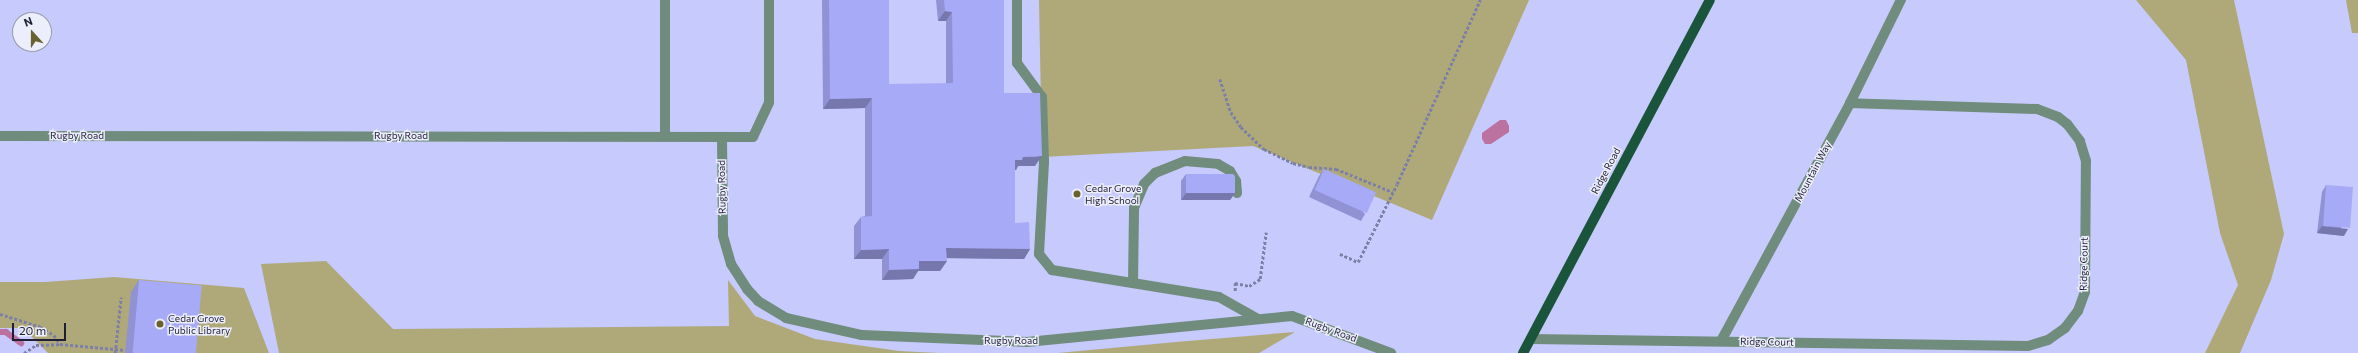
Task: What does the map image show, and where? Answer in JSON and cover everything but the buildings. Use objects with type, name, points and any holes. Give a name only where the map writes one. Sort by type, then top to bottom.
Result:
[{"type":"main road","name":"Ridge Road","points":[[1524,353],[1710,0]]},
{"type":"street","points":[[665,0],[665,136]]},
{"type":"street","points":[[722,137],[753,137],[769,102],[769,0]]},
{"type":"street","points":[[1017,0],[1017,63],[1042,97],[1044,162],[1039,254],[1052,270],[1219,297],[1258,319]]},
{"type":"street","name":"Mountain Way","points":[[1721,341],[1850,103],[1901,0]]},
{"type":"street","name":"Ridge Court","points":[[1531,339],[2028,346],[2057,334],[2078,312],[2085,292],[2086,161],[2080,141],[2067,124],[2058,117],[2037,109],[1850,103]]},
{"type":"street","name":"Rugby Road","points":[[0,136],[722,137],[723,236],[731,264],[754,297],[771,311],[786,318],[862,335],[1027,342],[1292,316],[1391,353]]},
{"type":"street","points":[[1133,283],[1134,208],[1144,184],[1155,173],[1185,162],[1218,164],[1230,171],[1236,181],[1237,193]]},
{"type":"path","points":[[1340,254],[1358,262],[1393,192],[1480,0]]},
{"type":"path","points":[[1220,79],[1231,112],[1241,127],[1264,149],[1293,163],[1309,167],[1336,169],[1393,192]]},
{"type":"path","points":[[1234,290],[1235,283],[1249,286],[1260,279],[1266,232]]},
{"type":"path","points":[[115,351],[121,297]]},
{"type":"path","points":[[0,314],[41,327],[54,335],[60,344]]},
{"type":"path","points":[[24,353],[36,345],[60,344],[115,351],[125,350]]},
{"type":"shaded area","points":[[1039,0],[1529,0],[1432,220],[1253,146],[1042,157]]},
{"type":"shaded area","points":[[2136,0],[2234,0],[2284,234],[2271,280],[2240,353],[2205,353],[2238,285],[2220,233],[2186,60]]},
{"type":"shaded area","points":[[2346,0],[2358,0],[2358,33],[2352,33]]},
{"type":"shaded area","points":[[1500,120],[1506,120],[1509,126],[1509,132],[1491,144],[1485,144],[1482,139],[1482,133]]},
{"type":"shaded area","points":[[326,261],[393,329],[729,326],[728,280],[755,316],[815,339],[899,351],[939,353],[279,353],[261,264]]},
{"type":"shaded area","points":[[114,277],[244,288],[269,353],[48,353],[23,328],[0,328],[0,282],[45,282]]},
{"type":"shaded area","points":[[1295,332],[1259,353],[1058,353],[1176,342]]},
{"type":"waterway","points":[[0,332],[6,332],[21,343]]},
{"type":"place","name":"Cedar Grove High School","points":[[1077,194]]},
{"type":"place","name":"Cedar Grove Public Library","points":[[160,324]]}]
